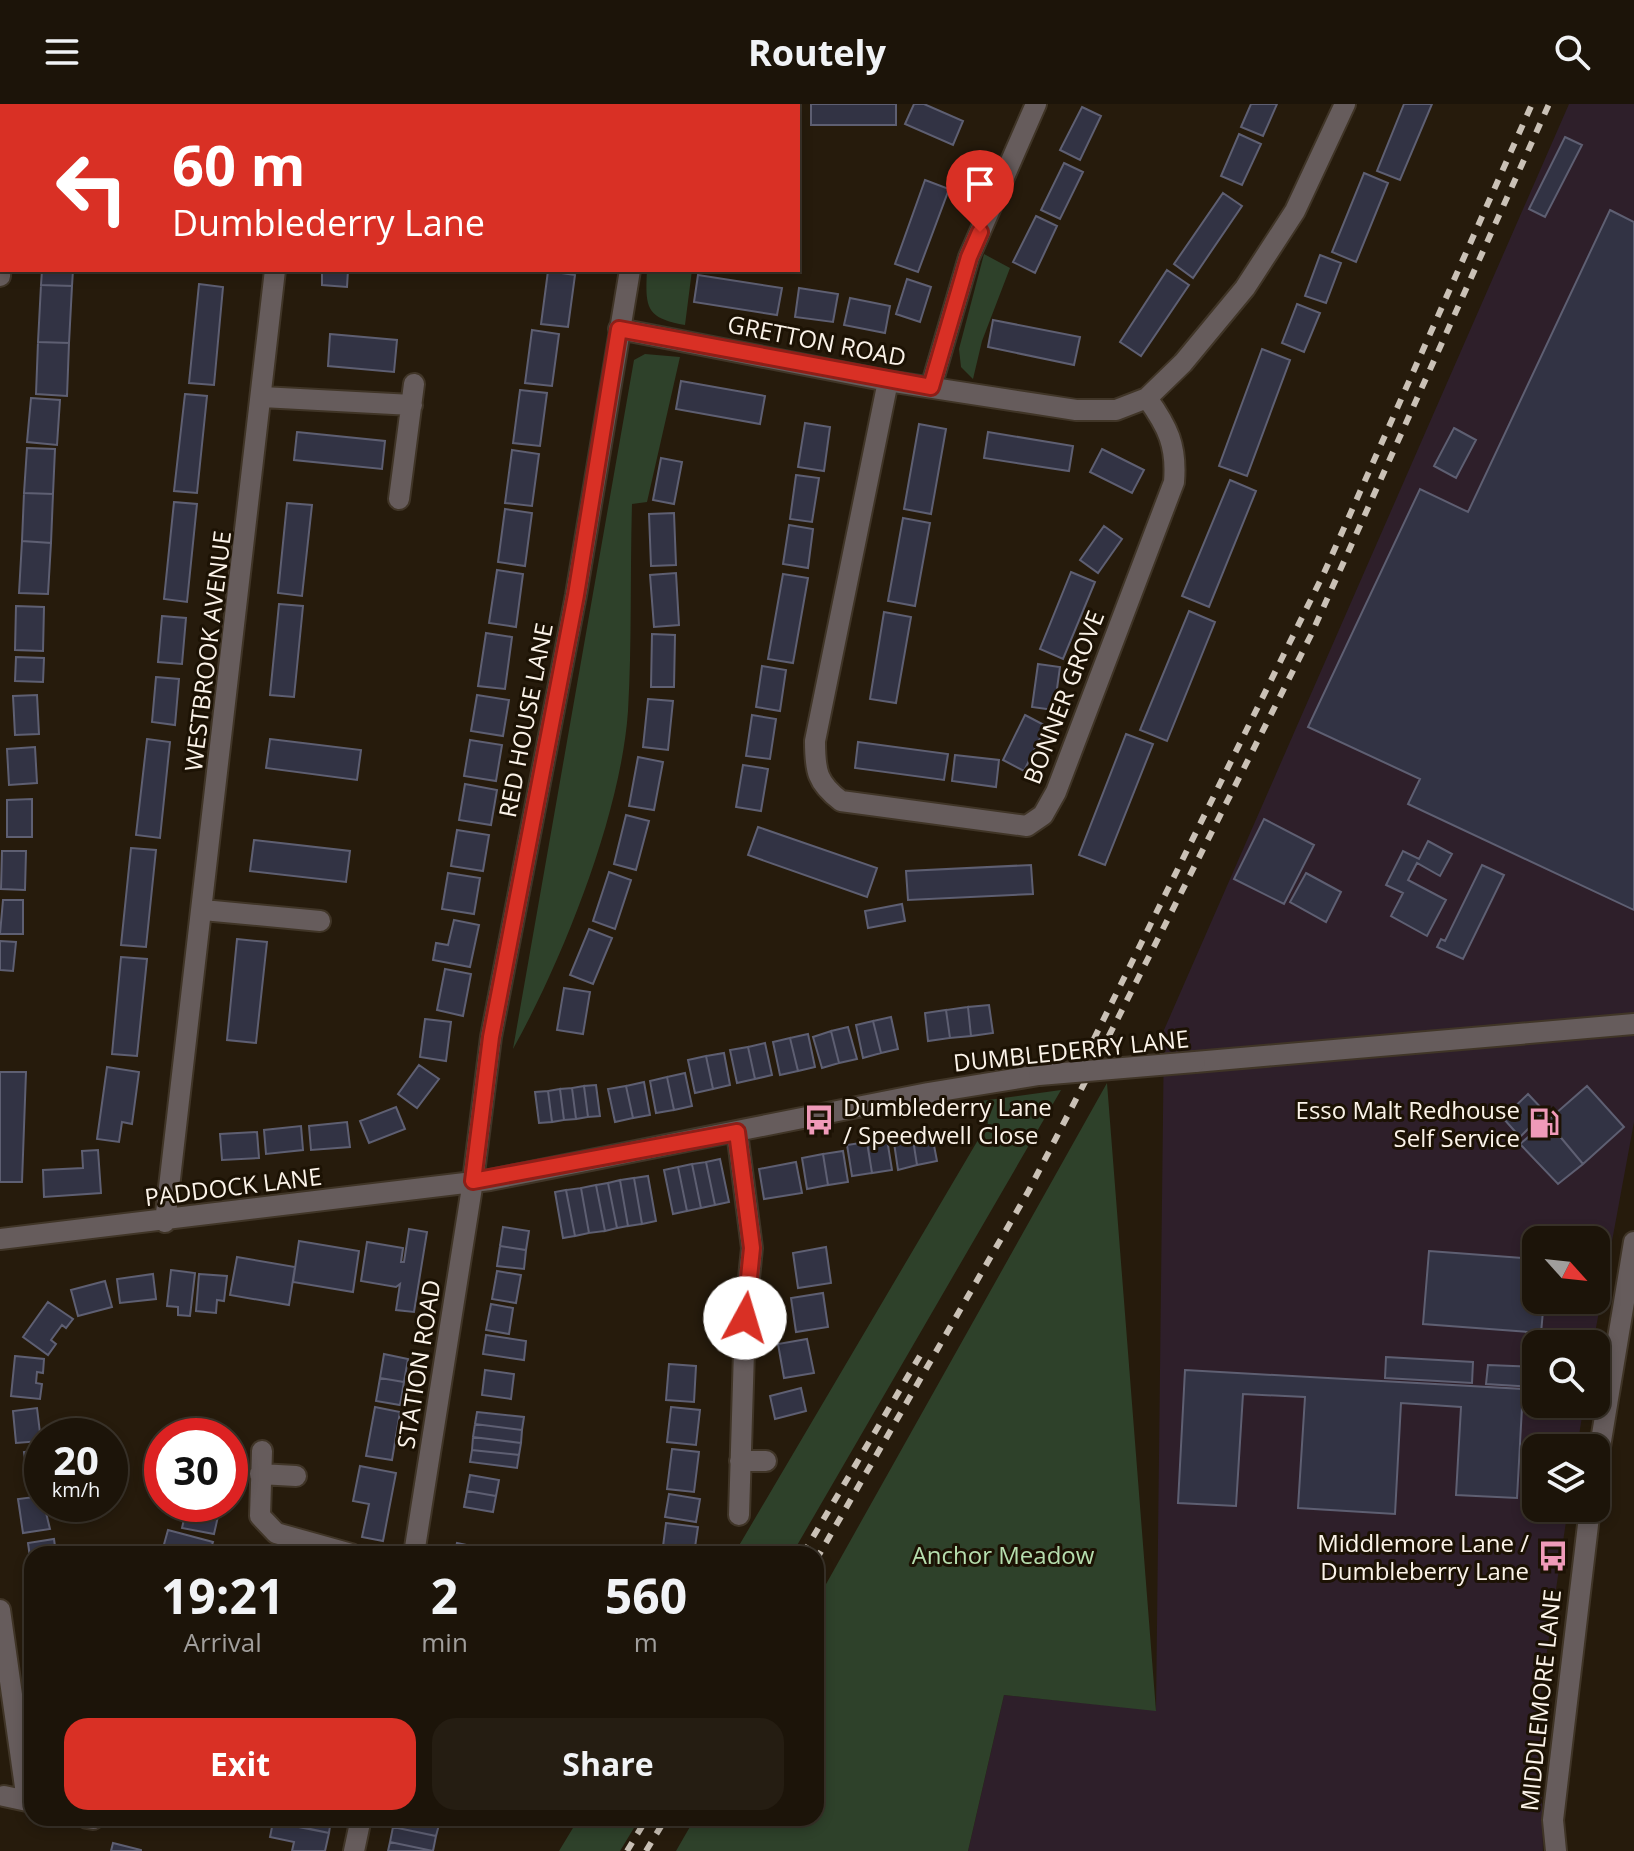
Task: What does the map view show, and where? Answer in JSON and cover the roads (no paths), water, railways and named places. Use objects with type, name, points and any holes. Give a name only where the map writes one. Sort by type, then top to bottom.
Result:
[{"type":"street","points":[[931,387],[969,257],[1036,104]]},
{"type":"street","points":[[1147,398],[1183,363],[1245,288],[1295,211],[1345,104]]},
{"type":"street","name":"WESTBROOK AVENUE","points":[[165,1222],[275,272]]},
{"type":"street","name":"RED HOUSE LANE","points":[[473,1181],[491,1037],[576,595],[630,272]]},
{"type":"street","name":"GRETTON ROAD","points":[[619,329],[888,381],[1076,410],[1116,410],[1147,398]]},
{"type":"street","name":"BONNER GROVE","points":[[888,381],[815,741],[815,771],[821,786],[841,801],[1027,826],[1043,815],[1056,792],[1174,482],[1176,453],[1167,425],[1147,398]]},
{"type":"street","points":[[399,499],[414,384]]},
{"type":"street","points":[[262,397],[412,405]]},
{"type":"street","points":[[203,910],[320,921]]},
{"type":"street","name":"DUMBLEDERRY LANE","points":[[473,1181],[928,1093],[1039,1075],[1634,1024]]},
{"type":"street","points":[[737,1132],[752,1248],[739,1515]]},
{"type":"street","name":"PADDOCK LANE","points":[[0,1239],[165,1222],[473,1181]]},
{"type":"street","name":"STATION ROAD","points":[[415,1546],[473,1181]]},
{"type":"street","points":[[1602,1434],[1634,1242]]},
{"type":"street","points":[[262,1451],[260,1516],[276,1533],[322,1546]]},
{"type":"street","points":[[740,1461],[766,1461]]},
{"type":"street","points":[[260,1474],[296,1476]]},
{"type":"street","name":"MIDDLEMORE LANE","points":[[1556,1851],[1553,1820],[1588,1522]]},
{"type":"street","points":[[0,1610],[24,1769]]},
{"type":"street","points":[[4,1796],[24,1801]]},
{"type":"street","points":[[354,1851],[359,1826]]},
{"type":"railway","points":[[1085,1057],[1324,573],[1532,104]]},
{"type":"railway","points":[[824,1546],[1028,1192],[1311,635],[1549,104]]},
{"type":"railway","points":[[808,1546],[921,1354]]},
{"type":"railway","points":[[627,1851],[642,1826]]},
{"type":"railway","points":[[646,1851],[661,1826]]},
{"type":"place","name":"Dumblederry Lane / Speedwell Close","points":[[819,1120]]},
{"type":"place","name":"Esso Malt Redhouse Self Service","points":[[1544,1123]]},
{"type":"place","name":"Middlemore Lane / Dumbleberry Lane","points":[[1553,1556]]},
{"type":"park label","name":"Anchor Meadow","points":[[1003,1554]]}]
